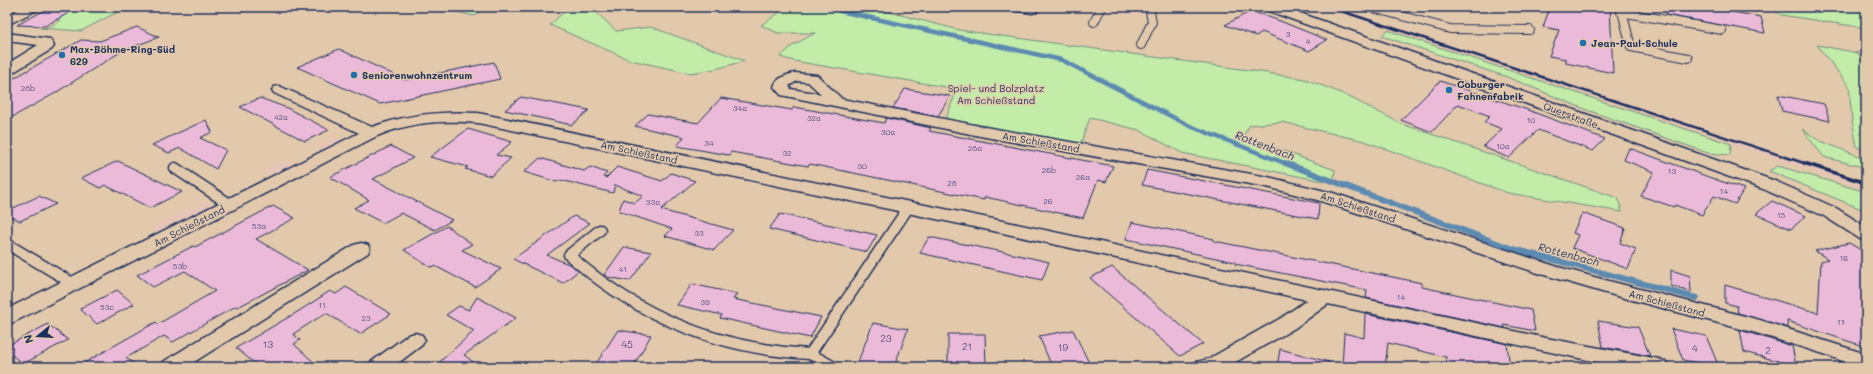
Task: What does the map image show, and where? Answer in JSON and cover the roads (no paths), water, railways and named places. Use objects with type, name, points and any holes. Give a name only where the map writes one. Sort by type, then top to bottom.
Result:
[{"type":"street","points":[[7,21],[32,7]]},
{"type":"street","points":[[1017,7],[1032,9]]},
{"type":"street","name":"Querstraße","points":[[1271,7],[1769,185],[1830,212],[1866,236]]},
{"type":"street","points":[[7,37],[45,42],[47,46],[7,70]]},
{"type":"street","points":[[279,90],[371,133]]},
{"type":"street","name":"Am Schießstand","points":[[837,102],[984,132],[1268,182],[1327,197],[1548,270],[1602,286],[1760,327],[1831,349],[1866,362]]},
{"type":"street","name":"Am Schießstand","points":[[7,317],[371,133],[393,125],[421,118],[443,116],[478,118],[1326,296],[1546,345],[1659,367]]},
{"type":"street","points":[[170,367],[361,249]]},
{"type":"street","points":[[1219,362],[1288,323],[1326,296]]},
{"type":"street","points":[[378,367],[415,340]]},
{"type":"lane","points":[[1094,22],[1102,7]]},
{"type":"lane","points":[[1141,45],[1153,23],[1153,14],[1149,7]]},
{"type":"lane","points":[[1369,7],[1444,28],[1530,30]]},
{"type":"lane","points":[[1688,58],[1631,48],[1621,9],[1722,30]]},
{"type":"lane","points":[[175,168],[231,205]]},
{"type":"lane","points":[[810,354],[908,208]]},
{"type":"lane","points":[[600,230],[569,255],[592,276],[625,300],[662,319],[708,335],[758,349],[810,354],[834,367]]},
{"type":"lane","points":[[7,245],[74,284]]},
{"type":"lane","points":[[1196,367],[1219,362]]},
{"type":"waterway","name":"Rottenbach","points":[[831,7],[840,11],[1062,60],[1190,126],[1287,164]]},
{"type":"waterway","name":"Rottenbach","points":[[1285,163],[1510,248],[1696,298]]},
{"type":"waterway","name":"Rottenbach","points":[[1862,346],[1866,347]]},
{"type":"railway","points":[[1329,7],[1807,164]]},
{"type":"railway","points":[[1804,163],[1866,183]]},
{"type":"place","name":"Jean-Paul-Schule","points":[[1583,43]]},
{"type":"place","name":"Max-Böhme-Ring-Süd 629","points":[[62,55]]},
{"type":"place","name":"Seniorenwohnzentrum","points":[[354,75]]},
{"type":"place","name":"Coburger Fahnenfabrik","points":[[1449,90]]},
{"type":"park label","name":"Spiel- und Bolzplatz Am Schießstand","points":[[996,94]]}]
